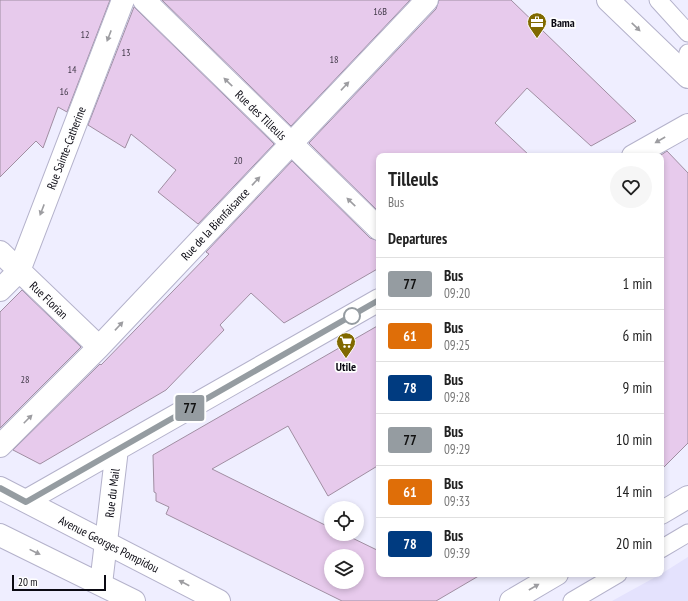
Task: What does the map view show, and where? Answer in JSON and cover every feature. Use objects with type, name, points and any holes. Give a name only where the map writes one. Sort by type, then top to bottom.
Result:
[{"type":"street","name":"Rue Sainte-Catherine","points":[[0,290],[19,271],[123,0]]},
{"type":"street","name":"Rue des Tilleuls","points":[[144,0],[376,226]]},
{"type":"street","name":"Rue de la Bienfaisance","points":[[0,446],[99,347],[427,0]]},
{"type":"street","points":[[608,0],[686,68]]},
{"type":"street","points":[[638,153],[688,124]]},
{"type":"street","name":"Rue Florian","points":[[0,252],[99,347]]},
{"type":"street","name":"Rue du Mail","points":[[26,502],[376,302]]},
{"type":"street","name":"Rue du Mail","points":[[101,584],[117,449]]},
{"type":"street","name":"Avenue Georges Pompidou","points":[[0,488],[219,601]]},
{"type":"street","points":[[0,535],[134,601]]},
{"type":"street","points":[[511,601],[552,577]]},
{"type":"lane","points":[[658,0],[688,33]]},
{"type":"lane","points":[[664,547],[688,533]]},
{"type":"lane","points":[[572,601],[613,577]]},
{"type":"shaded area","points":[[688,557],[688,601],[612,601],[656,577],[664,577],[664,572]]},
{"type":"building","points":[[0,0],[110,0],[67,112],[58,107],[43,148],[36,141],[0,177]]},
{"type":"building","points":[[162,0],[410,0],[291,126]]},
{"type":"building","points":[[439,0],[511,0],[636,121],[591,146],[527,88],[495,123],[527,153],[376,153],[376,209],[309,143],[436,9]]},
{"type":"building","points":[[134,7],[274,144],[198,224],[158,192],[176,170],[131,134],[125,148],[88,125]]},
{"type":"building","points":[[667,151],[688,173],[688,443],[664,467],[664,153]]},
{"type":"building","points":[[292,161],[370,238],[376,240],[376,270],[284,323],[251,293],[220,325],[224,330],[166,390],[40,464],[13,450],[100,364],[101,365],[209,254],[206,252]]},
{"type":"building","points":[[22,290],[81,347],[0,428],[0,312]]},
{"type":"building","points":[[376,327],[376,467],[328,496],[288,426],[212,469],[324,525],[324,541],[358,541],[376,550],[376,577],[477,577],[436,601],[342,601],[166,514],[169,507],[156,501],[156,493],[154,492],[153,455]]},
{"type":"bus line","name":"77","points":[[0,488],[26,502],[376,302]]},
{"type":"place","name":"Bama","points":[[537,39]]},
{"type":"place","name":"Utile","points":[[346,359]]}]
